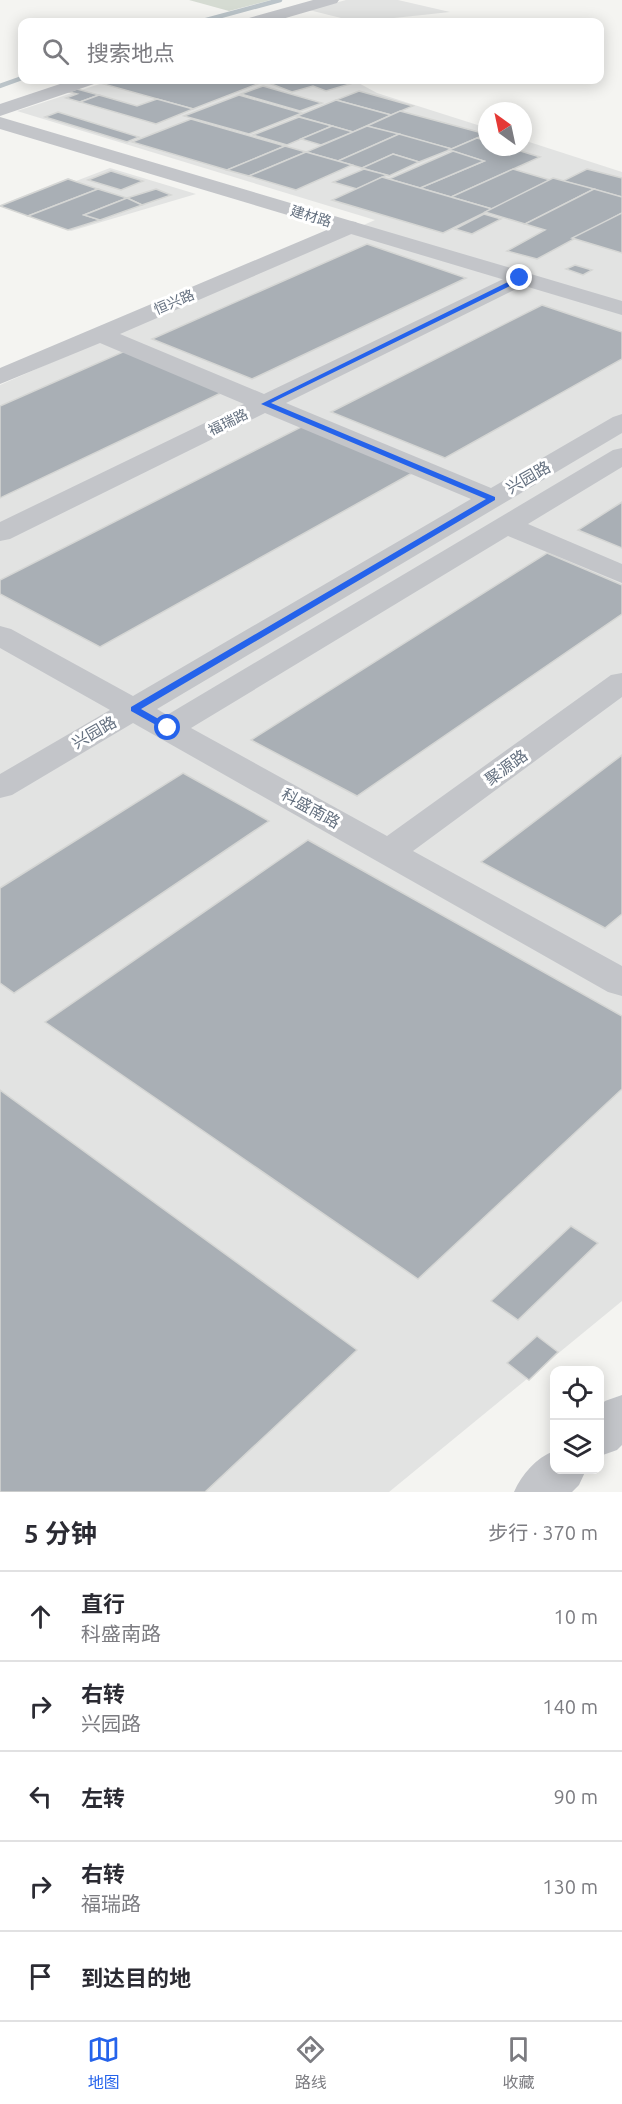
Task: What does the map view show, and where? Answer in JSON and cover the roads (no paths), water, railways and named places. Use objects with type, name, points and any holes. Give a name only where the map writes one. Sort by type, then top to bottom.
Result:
[{"type":"street","points":[[269,18],[331,0]]},
{"type":"street","points":[[0,110],[76,84]]},
{"type":"street","name":"建材路","points":[[0,123],[622,308]]},
{"type":"street","name":"恒兴路","points":[[0,377],[348,227]]},
{"type":"street","name":"福瑞路","points":[[0,533],[520,278]]},
{"type":"street","points":[[99,334],[492,498]]},
{"type":"street","name":"兴园路","points":[[0,788],[622,422]]},
{"type":"street","points":[[168,728],[622,456]]},
{"type":"street","points":[[505,525],[622,574]]},
{"type":"street","name":"科盛南路","points":[[0,635],[622,983]]},
{"type":"street","name":"聚源路","points":[[389,852],[622,682]]},
{"type":"street","points":[[604,1431],[622,1415]]},
{"type":"street","points":[[539,1492],[558,1474]]},
{"type":"waterway","points":[[214,18],[280,0]]},
{"type":"waterway","points":[[0,86],[18,79]]}]
